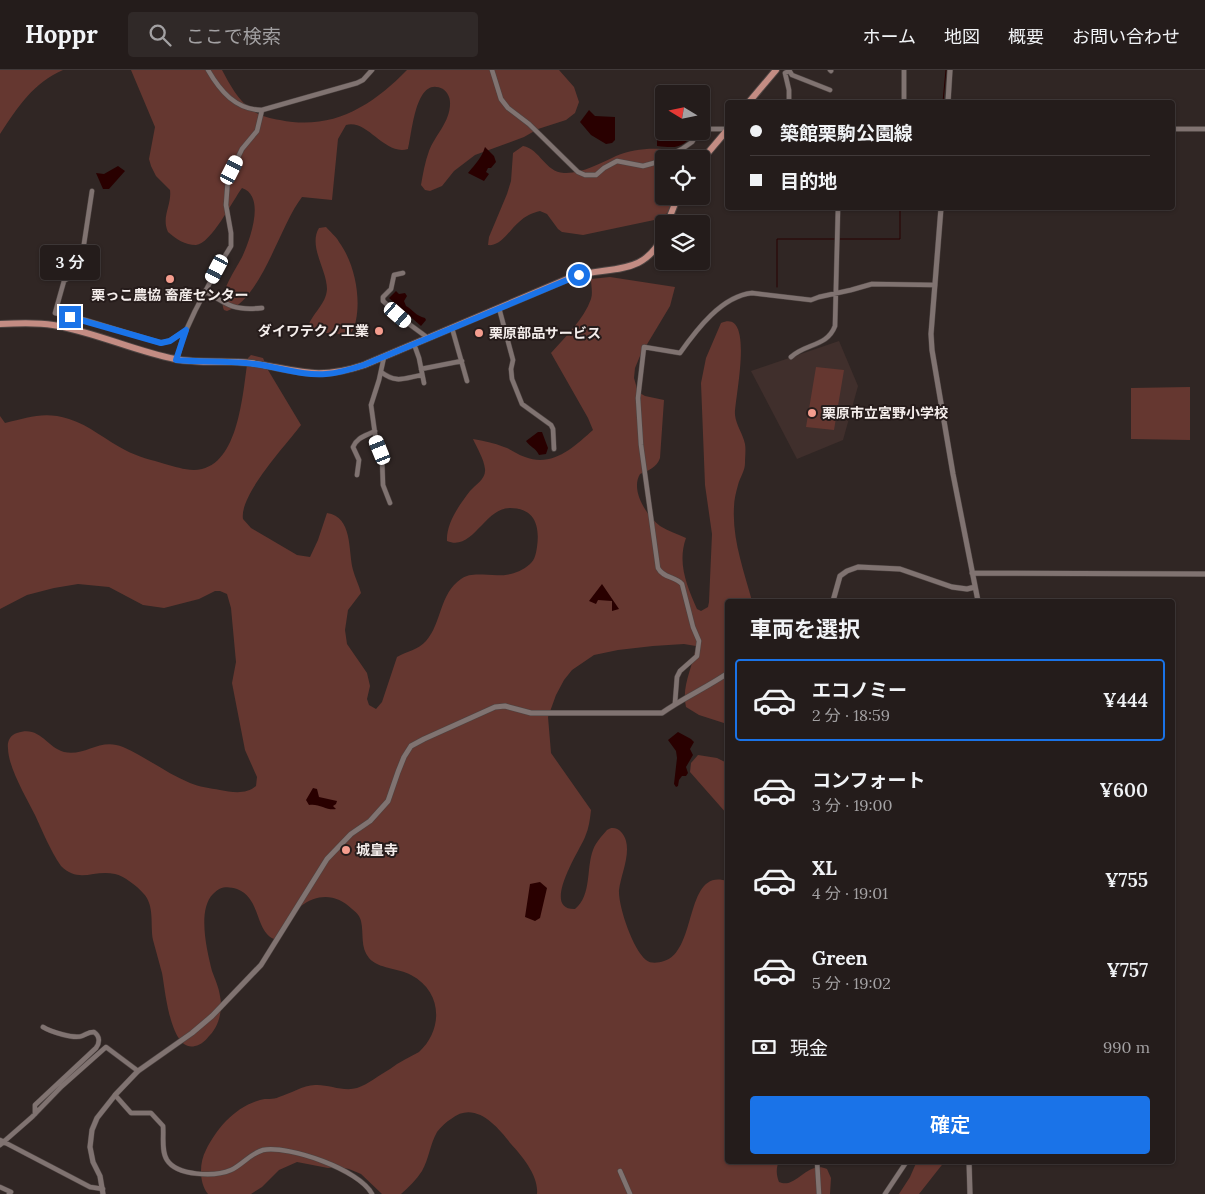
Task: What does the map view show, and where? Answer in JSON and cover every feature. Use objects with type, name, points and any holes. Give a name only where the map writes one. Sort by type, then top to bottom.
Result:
[{"type":"main road","points":[[750,100],[772,71]]},
{"type":"main road","points":[[710,150],[725,133]]},
{"type":"main road","points":[[0,324],[54,325],[176,360],[245,362],[300,373],[326,374],[348,370],[384,356],[579,275],[618,270],[634,265],[655,248]]},
{"type":"street","points":[[208,70],[220,89],[227,96],[246,108],[262,110],[357,83],[363,80],[372,70]]},
{"type":"street","points":[[492,70],[501,99],[508,108],[530,124],[578,172],[584,175],[596,175],[604,168],[618,161],[648,165],[682,149],[693,140]]},
{"type":"street","points":[[790,100],[785,73],[789,70],[792,75],[830,90]]},
{"type":"street","points":[[904,70],[904,100]]},
{"type":"street","points":[[948,100],[950,70]]},
{"type":"street","points":[[176,360],[186,330],[205,291],[231,246],[232,238],[226,205],[228,178],[242,149],[257,131],[262,110]]},
{"type":"street","points":[[710,130],[725,129]]},
{"type":"street","points":[[1175,129],[1205,129]]},
{"type":"street","points":[[92,191],[82,257],[72,274],[64,280],[55,313],[161,343],[170,341],[186,330]]},
{"type":"street","points":[[792,357],[797,352],[825,340],[832,334],[835,326],[838,210]]},
{"type":"street","points":[[941,210],[931,334],[932,350],[953,474],[978,599]]},
{"type":"street","points":[[403,273],[394,275],[392,289],[384,297],[384,301],[409,324],[428,338]]},
{"type":"street","points":[[675,703],[677,677],[680,671],[697,656],[699,641],[693,627],[682,584],[679,580],[660,572],[658,568],[641,445],[638,398],[644,347],[680,353],[690,338],[717,312],[731,300],[744,294],[752,293],[810,300],[819,296],[836,294],[872,284],[935,285]]},
{"type":"street","points":[[205,291],[231,307],[242,309],[262,308]]},
{"type":"street","points":[[499,308],[513,360],[511,369],[512,380],[522,404],[551,425],[554,449]]},
{"type":"street","points":[[452,328],[467,381]]},
{"type":"street","points":[[414,344],[424,383]]},
{"type":"street","points":[[384,356],[371,405],[376,441],[382,458],[383,485],[390,503]]},
{"type":"street","points":[[421,369],[462,361]]},
{"type":"street","points":[[381,372],[396,380],[422,375]]},
{"type":"street","points":[[357,475],[359,460],[353,447],[357,440],[375,431]]},
{"type":"street","points":[[834,599],[840,576],[858,567],[900,569],[952,587],[967,589],[975,587]]},
{"type":"street","points":[[972,573],[1205,574]]},
{"type":"street","points":[[138,1071],[106,1047],[1,1142],[90,1187],[103,1191],[100,1176],[93,1162],[90,1146],[92,1130],[98,1118],[138,1071],[192,1033],[212,1016],[261,965],[327,859],[352,834],[370,822],[388,801],[404,757],[412,746],[495,707],[505,706],[531,713],[662,712],[725,676]]},
{"type":"street","points":[[34,1114],[35,1106],[99,1043],[98,1036],[94,1032],[89,1032],[81,1037],[62,1035],[43,1027]]},
{"type":"street","points":[[115,1096],[131,1113],[150,1113],[161,1123],[163,1126],[165,1157],[177,1168],[197,1174],[210,1175],[231,1169],[264,1150],[293,1153],[325,1161],[362,1182],[372,1194]]},
{"type":"street","points":[[817,1164],[819,1194]]},
{"type":"street","points":[[885,1194],[905,1164]]},
{"type":"street","points":[[969,1164],[970,1194]]},
{"type":"street","points":[[620,1171],[630,1194]]},
{"type":"street","points":[[0,1187],[11,1192],[10,1194]]},
{"type":"shaded area","points":[[0,70],[63,70],[43,81],[27,97],[0,134]]},
{"type":"shaded area","points":[[131,70],[222,70],[238,97],[252,110],[269,118],[299,122],[317,122],[334,119],[350,113],[380,95],[407,70],[559,70],[574,87],[579,102],[575,113],[566,120],[538,129],[524,137],[475,155],[454,171],[442,186],[430,191],[425,190],[421,185],[429,151],[450,109],[449,98],[443,89],[434,87],[426,90],[421,98],[413,120],[408,149],[399,150],[391,147],[362,127],[346,125],[338,139],[332,200],[302,197],[294,209],[260,277],[239,304],[227,311],[224,310],[223,297],[228,282],[243,255],[249,239],[254,218],[255,208],[253,200],[249,193],[242,188],[215,230],[202,243],[196,245],[184,243],[168,232],[166,216],[170,201],[170,190],[156,176],[151,166],[149,159],[155,127]]},
{"type":"shaded area","points":[[589,110],[595,116],[615,117],[615,140],[612,143],[606,144],[591,135],[580,122]]},
{"type":"shaded area","points":[[657,140],[688,140],[675,147],[657,146]]},
{"type":"shaded area","points":[[523,146],[529,148],[552,169],[557,172],[570,173],[584,170],[632,151],[644,149],[670,150],[655,150],[655,205],[677,205],[673,211],[663,215],[655,215],[655,220],[583,235],[562,232],[547,214],[540,211],[524,218],[497,243],[488,245],[489,237],[511,181],[513,153]]},
{"type":"shaded area","points":[[485,147],[494,156],[496,162],[491,168],[488,168],[486,172],[489,174],[484,181],[468,173],[480,158]]},
{"type":"shaded area","points":[[118,166],[125,171],[109,189],[103,189],[96,173],[104,174]]},
{"type":"shaded area","points":[[326,227],[336,238],[349,259],[357,290],[356,320],[351,333],[347,335],[320,332],[308,327],[326,295],[326,282],[317,250],[316,235],[319,228]]},
{"type":"shaded area","points":[[610,277],[675,287],[670,306],[640,356],[635,368],[634,378],[638,392],[645,396],[664,400],[660,458],[649,470],[640,474],[637,488],[641,503],[655,522],[663,528],[686,538],[683,547],[684,574],[697,609],[701,611],[708,607],[709,602],[712,534],[705,485],[701,383],[706,358],[721,323],[732,322],[738,329],[741,341],[741,358],[735,415],[745,444],[745,463],[734,504],[734,519],[739,555],[751,599],[725,599],[725,723],[699,715],[686,707],[686,684],[696,646],[684,644],[653,646],[594,655],[572,670],[564,680],[548,717],[551,753],[591,810],[586,834],[570,866],[561,890],[561,900],[565,907],[575,909],[580,903],[586,889],[594,847],[607,830],[616,828],[625,838],[627,847],[619,890],[624,917],[631,938],[641,955],[652,963],[657,963],[675,954],[688,928],[697,898],[704,886],[713,880],[725,881],[725,1164],[778,1164],[779,1182],[785,1183],[791,1182],[813,1168],[827,1169],[831,1178],[830,1194],[537,1194],[533,1173],[520,1154],[492,1123],[477,1114],[469,1112],[451,1119],[439,1130],[422,1171],[401,1194],[382,1194],[361,1174],[349,1169],[339,1167],[328,1168],[297,1162],[279,1170],[262,1187],[251,1194],[208,1194],[203,1184],[201,1173],[204,1155],[210,1142],[228,1119],[251,1103],[262,1099],[277,1098],[310,1085],[352,1089],[366,1084],[419,1052],[427,1043],[433,1033],[436,1022],[434,1000],[421,982],[411,975],[373,962],[369,958],[363,945],[360,917],[340,900],[321,897],[307,902],[295,912],[279,937],[274,939],[264,929],[250,899],[245,893],[230,887],[224,887],[218,889],[208,901],[204,920],[208,953],[221,1001],[220,1017],[213,1031],[199,1045],[187,1045],[180,1040],[174,1030],[170,1017],[162,973],[153,940],[151,909],[147,898],[134,884],[119,875],[107,873],[80,875],[74,874],[61,866],[14,773],[9,756],[8,743],[12,735],[25,731],[37,734],[52,746],[64,752],[79,752],[107,744],[115,745],[131,751],[193,784],[234,792],[252,789],[256,786],[257,777],[245,750],[232,683],[236,662],[231,608],[227,594],[215,591],[199,599],[164,608],[143,605],[109,587],[78,584],[27,595],[0,609],[0,416],[5,423],[44,415],[69,419],[84,425],[135,455],[183,469],[202,469],[215,463],[225,452],[232,438],[241,404],[248,358],[251,355],[263,358],[268,370],[301,425],[256,484],[248,497],[243,519],[251,528],[297,555],[310,557],[327,513],[341,521],[348,536],[353,570],[361,593],[348,610],[345,630],[347,644],[367,673],[370,686],[367,699],[369,705],[376,709],[382,702],[397,657],[426,641],[435,626],[448,592],[454,585],[468,576],[511,574],[530,564],[535,556],[538,539],[536,525],[530,515],[518,509],[501,510],[472,535],[456,543],[447,541],[447,534],[458,508],[485,473],[483,461],[473,439],[507,448],[519,455],[535,460],[544,460],[562,454],[593,430],[551,353],[584,314],[592,297],[591,279]]},
{"type":"shaded area","points":[[396,291],[399,294],[405,293],[407,296],[404,301],[406,306],[425,318],[426,320],[421,326],[389,298]]},
{"type":"shaded area","name":"栗原市立宮野小学校","points":[[839,341],[858,386],[843,440],[797,459],[751,371]]},
{"type":"shaded area","points":[[816,367],[844,370],[834,430],[806,427]]},
{"type":"shaded area","points":[[1190,387],[1190,440],[1131,439],[1131,388]]},
{"type":"shaded area","points":[[538,432],[542,432],[548,448],[546,454],[539,455],[526,441]]},
{"type":"shaded area","points":[[602,584],[619,609],[612,611],[612,601],[598,600],[596,604],[589,601]]},
{"type":"shaded area","points":[[678,732],[694,742],[690,749],[693,755],[686,767],[688,773],[686,776],[682,776],[676,787],[674,784],[676,751],[668,740]]},
{"type":"shaded area","points":[[698,755],[717,758],[725,762],[725,812],[690,772],[691,763]]},
{"type":"shaded area","points":[[313,788],[317,789],[319,797],[337,801],[333,806],[336,809],[309,805],[306,800]]},
{"type":"shaded area","points":[[540,882],[547,888],[540,918],[535,921],[525,917],[530,884]]},
{"type":"shaded area","points":[[916,1164],[943,1164],[919,1194],[899,1194]]},
{"type":"waterway","points":[[943,100],[946,70]]},
{"type":"waterway","points":[[839,239],[900,239],[900,210]]},
{"type":"waterway","points":[[777,287],[777,239],[835,239]]},
{"type":"place","name":"栗っこ農協 畜産センター","points":[[170,279]]},
{"type":"place","name":"ダイワテクノ工業","points":[[379,331]]},
{"type":"place","name":"栗原部品サービス","points":[[479,333]]},
{"type":"place","name":"栗原市立宮野小学校","points":[[812,413]]},
{"type":"place","name":"城皇寺","points":[[346,850]]},
{"type":"route","points":[[70,317],[161,343],[170,341],[186,330],[176,360],[245,362],[292,372],[326,374],[337,373],[364,365],[579,275]]}]
